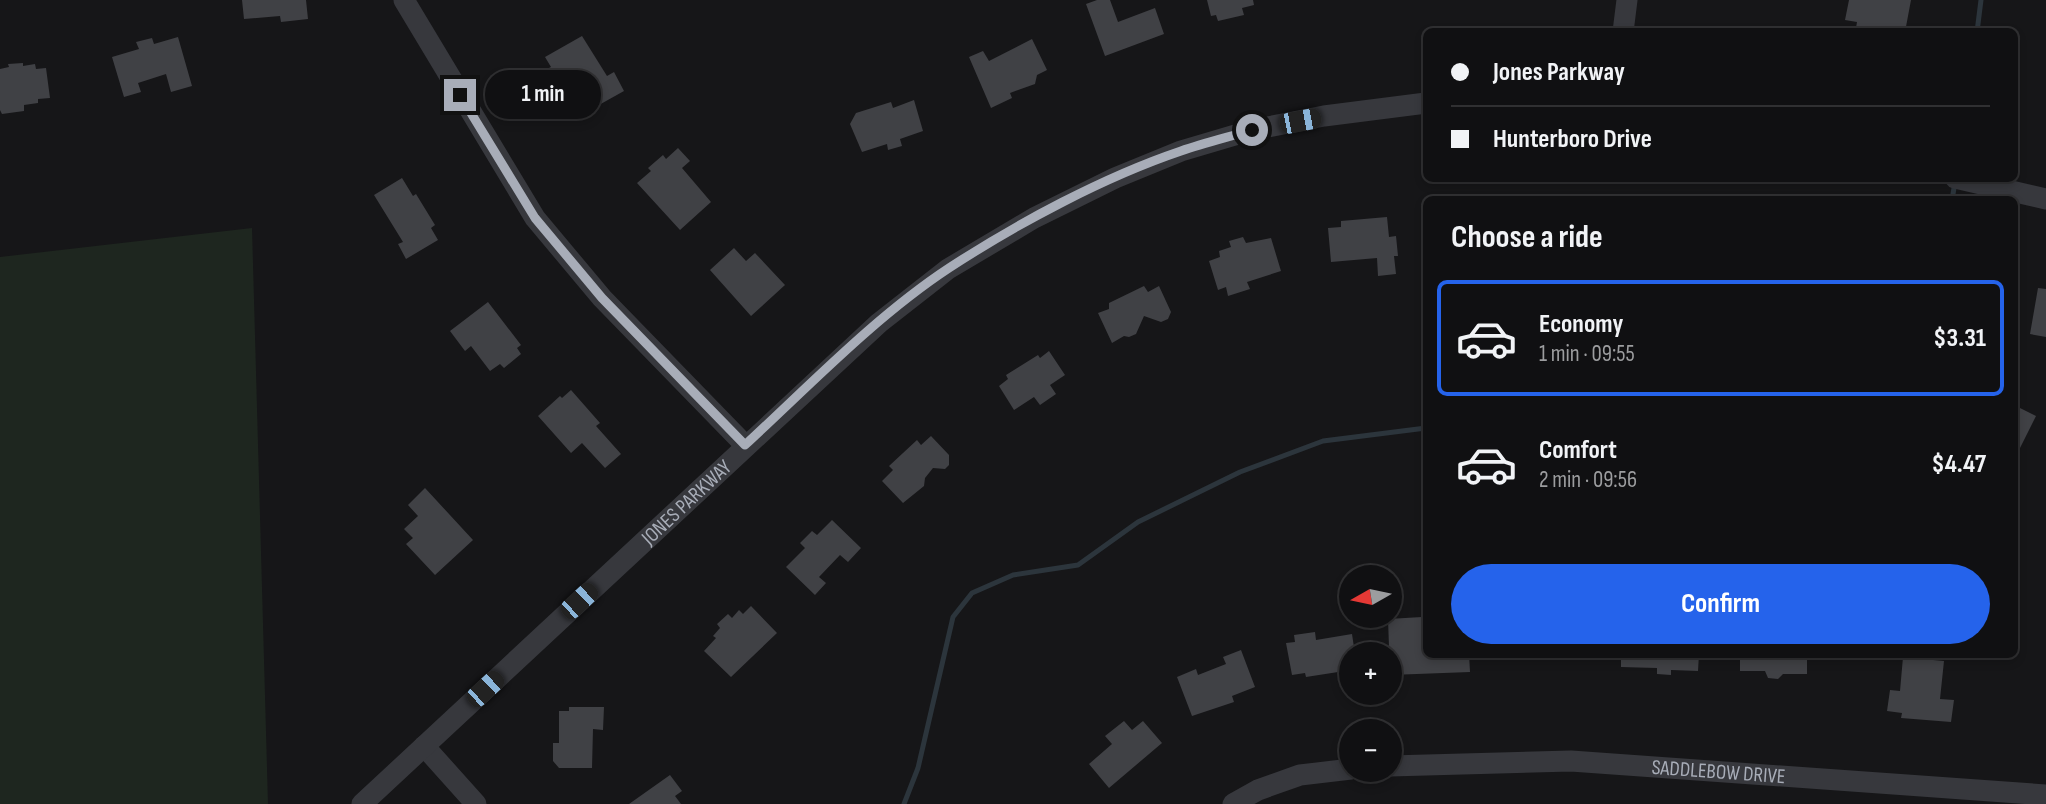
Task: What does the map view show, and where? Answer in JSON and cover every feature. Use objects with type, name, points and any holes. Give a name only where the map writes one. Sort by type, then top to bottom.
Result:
[{"type":"street","points":[[404,0],[535,218],[602,298],[745,445]]},
{"type":"street","points":[[1624,28],[1627,0]]},
{"type":"street","name":"JONES PARKWAY","points":[[362,804],[745,445],[879,323],[948,269],[1034,218],[1115,178],[1181,151],[1252,130],[1312,118],[1423,103]]},
{"type":"street","points":[[1972,182],[2046,199]]},
{"type":"street","points":[[424,746],[476,804]]},
{"type":"street","name":"SADDLEBOW DRIVE","points":[[1402,765],[1571,761],[2046,795]]},
{"type":"street","points":[[1233,804],[1258,790],[1300,775],[1339,770]]},
{"type":"street","points":[[2046,788],[2046,795]]},
{"type":"shaded area","points":[[252,228],[268,804],[0,804],[0,257]]},
{"type":"building","points":[[242,0],[306,0],[308,19],[281,22],[280,16],[244,19]]},
{"type":"building","points":[[1097,0],[1110,0],[1118,22],[1155,8],[1164,34],[1105,56],[1086,4]]},
{"type":"building","points":[[1207,0],[1253,0],[1254,5],[1242,8],[1244,15],[1218,21],[1216,15],[1211,16]]},
{"type":"building","points":[[1849,0],[1911,0],[1906,28],[1856,28],[1857,22],[1845,20]]},
{"type":"building","points":[[582,36],[607,76],[614,72],[624,91],[581,115],[572,100],[567,102],[545,57]]},
{"type":"building","points":[[178,37],[192,86],[171,92],[166,74],[138,83],[141,92],[124,97],[112,57],[139,49],[136,42],[152,38],[154,44]]},
{"type":"building","points":[[1032,39],[1047,70],[1037,75],[1035,84],[1010,93],[1012,98],[991,108],[969,57],[983,51],[989,61]]},
{"type":"building","points":[[23,63],[23,66],[35,64],[36,69],[46,68],[50,98],[38,99],[38,103],[24,105],[24,111],[2,114],[0,69],[9,67],[8,64]]},
{"type":"building","points":[[914,100],[923,131],[900,139],[902,146],[888,150],[887,144],[862,152],[850,124],[856,113],[891,102],[893,108]]},
{"type":"building","points":[[678,148],[690,161],[682,168],[711,202],[680,230],[637,183],[651,171],[648,168],[663,155],[666,159]]},
{"type":"building","points":[[402,178],[413,196],[416,194],[435,225],[431,228],[438,240],[406,259],[398,244],[403,242],[374,195]]},
{"type":"building","points":[[1387,217],[1389,237],[1396,236],[1396,274],[1378,276],[1377,258],[1331,262],[1328,228],[1341,227],[1341,221]]},
{"type":"building","points":[[1243,237],[1246,243],[1271,238],[1281,271],[1247,282],[1250,289],[1228,296],[1226,287],[1218,290],[1209,261],[1220,257],[1219,251],[1231,247],[1229,241]]},
{"type":"building","points":[[734,248],[746,261],[755,253],[785,285],[751,316],[710,270]]},
{"type":"building","points":[[1144,286],[1148,292],[1159,286],[1171,312],[1168,319],[1161,322],[1144,316],[1136,334],[1124,336],[1112,343],[1098,313],[1109,309],[1109,303]]},
{"type":"building","points":[[2038,288],[2046,289],[2046,337],[2030,334]]},
{"type":"building","points":[[488,302],[521,345],[517,348],[521,354],[504,368],[500,364],[490,371],[471,346],[465,351],[450,331]]},
{"type":"building","points":[[1049,351],[1065,375],[1050,385],[1056,394],[1040,405],[1034,397],[1014,410],[999,386],[1008,379],[1006,375]]},
{"type":"building","points":[[571,390],[600,423],[596,426],[621,454],[605,468],[582,443],[571,453],[538,416]]},
{"type":"building","points":[[2018,407],[2036,416],[2018,452]]},
{"type":"building","points":[[931,436],[949,455],[949,465],[945,469],[933,468],[925,478],[924,486],[903,503],[882,481],[893,470],[889,466],[917,440],[921,445]]},
{"type":"building","points":[[425,488],[473,540],[435,575],[406,544],[413,538],[404,529],[418,516],[408,505]]},
{"type":"building","points":[[832,520],[861,548],[848,562],[840,555],[819,577],[826,583],[815,595],[786,567],[805,548],[800,543],[812,531],[817,535]]},
{"type":"building","points":[[751,606],[777,633],[731,677],[704,651],[716,638],[713,636],[720,628],[717,624],[728,614],[732,618],[739,610],[743,614]]},
{"type":"building","points":[[1422,617],[1423,658],[1469,658],[1470,672],[1402,675],[1402,642],[1389,642],[1388,628],[1402,628],[1402,618]]},
{"type":"building","points":[[1315,632],[1316,640],[1352,634],[1353,642],[1339,642],[1339,672],[1306,677],[1305,673],[1292,675],[1286,643],[1295,642],[1294,635]]},
{"type":"building","points":[[1241,650],[1255,687],[1232,696],[1234,702],[1192,716],[1177,677],[1196,669],[1198,675],[1226,664],[1223,657]]},
{"type":"building","points":[[1621,658],[1699,658],[1698,671],[1671,670],[1671,675],[1657,674],[1657,668],[1621,667]]},
{"type":"building","points":[[1740,658],[1807,658],[1807,674],[1783,674],[1778,679],[1768,678],[1765,671],[1740,671]]},
{"type":"building","points":[[1903,658],[1933,658],[1944,661],[1940,699],[1954,700],[1951,722],[1901,718],[1902,713],[1887,711],[1890,690],[1900,691]]},
{"type":"building","points":[[569,707],[604,707],[603,730],[593,729],[592,768],[559,768],[553,761],[553,743],[559,743],[559,711],[569,711]]},
{"type":"building","points":[[1124,721],[1132,730],[1143,721],[1162,743],[1109,788],[1089,764],[1112,744],[1105,736]]},
{"type":"building","points":[[670,775],[682,791],[675,796],[681,804],[629,804]]},
{"type":"waterway","points":[[1978,28],[1981,0]]},
{"type":"waterway","points":[[1953,196],[1955,182]]},
{"type":"waterway","points":[[904,804],[918,768],[953,617],[972,593],[1013,575],[1078,565],[1138,522],[1240,472],[1323,441],[1423,428]]},
{"type":"route","points":[[460,95],[535,218],[602,298],[745,445],[879,323],[948,269],[1034,218],[1115,178],[1181,151],[1252,130]]}]
